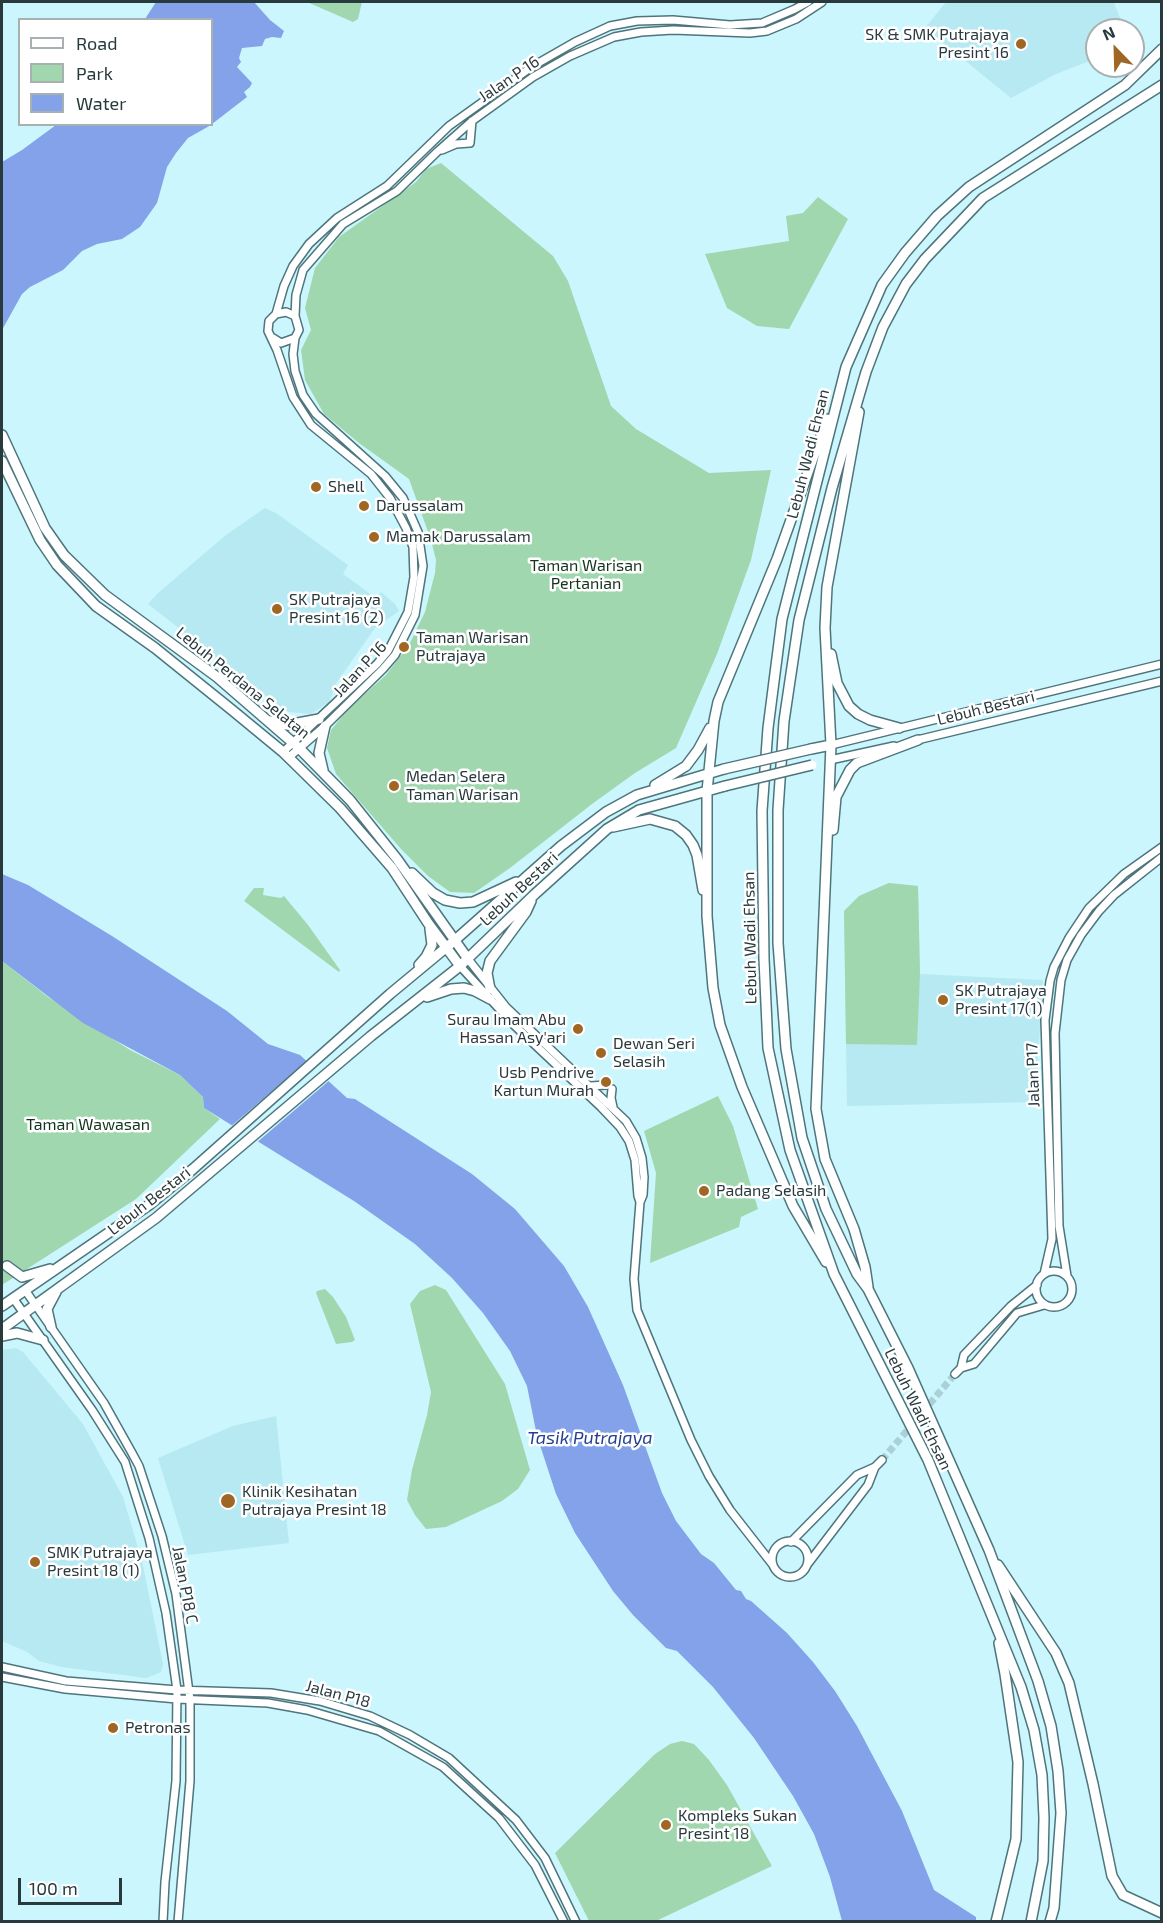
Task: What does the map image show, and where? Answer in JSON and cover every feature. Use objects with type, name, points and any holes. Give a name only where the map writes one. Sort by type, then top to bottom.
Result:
[{"type":"main road","name":"Lebuh Wadi Ehsan","points":[[1031,1922],[1042,1861],[1044,1818],[1042,1775],[1034,1730],[1021,1687],[928,1460],[834,1274],[790,1150],[768,1048],[762,811],[768,728],[782,619],[846,367],[882,285],[937,216],[969,187],[1125,85],[1161,49]]},
{"type":"main road","name":"Lebuh Wadi Ehsan","points":[[1050,1922],[1054,1908],[1061,1812],[1051,1726],[1038,1681],[989,1550],[908,1368],[868,1289],[857,1274],[826,1209],[802,1138],[786,1049],[778,943],[778,810],[784,721],[799,620],[832,488],[866,372],[883,327],[906,284],[925,259],[984,198],[1161,85]]},
{"type":"main road","points":[[707,916],[707,774],[718,702],[777,560],[846,367]]},
{"type":"main road","points":[[866,372],[827,587],[825,628],[831,745],[816,1109],[825,1159],[854,1229],[865,1267],[868,1289]]},
{"type":"main road","name":"Lebuh Perdana Selatan","points":[[2,435],[45,528],[64,555],[115,603],[195,661],[296,745],[350,800],[398,859],[468,959]]},
{"type":"main road","name":"Lebuh Perdana Selatan","points":[[2,460],[40,540],[57,565],[75,585],[96,606],[179,667],[285,755],[340,808],[392,868],[445,948],[460,966]]},
{"type":"main road","points":[[825,628],[837,683],[849,706],[870,720],[899,728]]},
{"type":"main road","points":[[268,720],[287,725],[322,722],[319,753],[323,772]]},
{"type":"main road","points":[[637,795],[686,766],[714,721]]},
{"type":"main road","points":[[823,913],[836,797],[845,777],[857,764],[918,740]]},
{"type":"main road","name":"Lebuh Bestari","points":[[2,1306],[149,1205],[561,846],[606,812],[637,795],[707,774],[831,745]]},
{"type":"main road","name":"Lebuh Bestari","points":[[2,1329],[156,1218],[360,1045],[460,966],[535,894],[608,829],[639,810],[830,760]]},
{"type":"main road","points":[[608,829],[650,819],[675,826],[686,835],[697,855],[707,916],[713,988],[720,1026],[742,1087],[793,1206],[834,1274]]},
{"type":"main road","points":[[398,859],[433,893],[445,900],[460,903],[473,902],[525,878]]},
{"type":"main road","points":[[490,989],[486,974],[490,961],[526,912],[535,894]]},
{"type":"main road","points":[[390,994],[426,957],[432,945],[429,923]]},
{"type":"main road","points":[[413,1003],[451,988],[464,988],[490,999]]},
{"type":"main road","points":[[7,1266],[22,1277],[64,1264]]},
{"type":"main road","points":[[51,1327],[47,1309],[54,1294],[61,1286]]},
{"type":"main road","points":[[2,1336],[17,1333],[42,1340]]},
{"type":"main road","points":[[989,1550],[1056,1653],[1069,1683],[1112,1876],[1124,1895],[1161,1913]]},
{"type":"main road","points":[[993,1617],[1005,1674],[1018,1761],[1016,1839],[996,1922]]},
{"type":"street","name":"Jalan P 16","points":[[322,722],[378,664],[398,634],[408,612],[414,578],[414,556],[406,528],[390,498],[371,474],[311,425],[293,397],[268,326],[276,314],[284,286],[293,267],[309,244],[337,218],[387,186],[448,126],[533,66],[575,42],[610,26],[637,21],[730,25],[762,23],[808,2]]},
{"type":"street","name":"Jalan P 16","points":[[285,755],[383,669],[395,655],[415,615],[421,589],[423,552],[412,517],[403,498],[385,476],[316,414],[303,395],[295,371],[295,338],[299,330],[295,316],[296,296],[303,270],[343,224],[397,191],[472,121],[533,77],[570,56],[614,38],[641,32],[673,30],[758,32],[796,19],[822,2]]},
{"type":"street","points":[[437,152],[456,144],[470,143],[472,121]]},
{"type":"street","points":[[276,314],[286,312],[295,316]]},
{"type":"street","points":[[273,338],[286,343],[295,338]]},
{"type":"street","name":"Lebuh Bestari","points":[[831,745],[1161,664]]},
{"type":"street","name":"Lebuh Bestari","points":[[830,760],[1161,681]]},
{"type":"street","name":"Jalan P17","points":[[1044,1274],[1052,1239],[1045,1020],[1050,981],[1054,967],[1069,938],[1089,908],[1124,874],[1161,847]]},
{"type":"street","name":"Jalan P17","points":[[1067,1276],[1059,1226],[1055,1033],[1061,980],[1067,960],[1081,935],[1099,911],[1114,895],[1161,857]]},
{"type":"street","points":[[468,959],[490,989],[518,1020],[588,1085],[598,1097],[601,1107],[620,1127],[629,1141],[635,1160],[640,1202]]},
{"type":"street","points":[[460,966],[490,999],[598,1097],[614,1108],[631,1128],[639,1147],[644,1177],[634,1279],[637,1310],[698,1454],[730,1510],[782,1575],[793,1577],[802,1572],[868,1485],[875,1467]]},
{"type":"street","points":[[588,1085],[609,1087],[614,1108]]},
{"type":"street","points":[[961,1368],[964,1355],[1011,1306],[1037,1285],[1044,1274],[1056,1271],[1067,1276],[1073,1287],[1070,1300],[1059,1307],[1051,1308],[1044,1305],[1037,1296],[1037,1285]]},
{"type":"street","name":"Jalan P18 C","points":[[25,1290],[104,1403],[139,1466],[162,1536],[176,1594],[190,1700],[190,1781],[178,1922]]},
{"type":"street","name":"Jalan P18 C","points":[[13,1298],[92,1410],[125,1462],[149,1538],[166,1613],[177,1690],[176,1780],[163,1922]]},
{"type":"street","points":[[955,1374],[961,1368],[974,1364],[1012,1317],[1023,1310],[1044,1305]]},
{"type":"street","points":[[790,1542],[857,1475],[875,1467],[882,1460]]},
{"type":"street","points":[[759,1546],[769,1547],[790,1542],[801,1545],[807,1554],[807,1565]]},
{"type":"street","points":[[773,1565],[772,1555],[781,1544]]},
{"type":"street","name":"Jalan P18","points":[[2,1667],[66,1681],[177,1690],[271,1693],[320,1701],[370,1716],[410,1735],[449,1758],[516,1820],[545,1858],[576,1922]]},
{"type":"street","name":"Jalan P18","points":[[2,1677],[65,1689],[177,1700],[268,1703],[307,1710],[379,1731],[443,1767],[499,1818],[538,1870],[564,1922]]},
{"type":"shaded area","name":"SK & SMK Putrajaya Presint 16","points":[[946,2],[1116,2],[1114,3],[1120,18],[1085,18],[1085,63],[1056,74],[1011,98],[925,28]]},
{"type":"shaded area","name":"SK Putrajaya Presint 16 (2)","points":[[265,508],[276,513],[348,565],[343,574],[376,598],[381,592],[395,604],[399,611],[375,628],[337,682],[329,702],[311,714],[289,712],[281,708],[148,604],[226,535]]},
{"type":"shaded area","name":"SK Putrajaya Presint 17(1)","points":[[889,883],[918,886],[920,974],[1043,980],[1035,1102],[847,1106],[844,911],[859,896]]},
{"type":"shaded area","points":[[16,1348],[23,1352],[83,1424],[123,1497],[142,1561],[163,1664],[161,1672],[146,1678],[62,1667],[39,1661],[27,1652],[2,1641],[2,1350]]},
{"type":"shaded area","name":"Klinik Kesihatan Putrajaya Presint 18","points":[[276,1416],[289,1543],[188,1555],[158,1458],[233,1426]]},
{"type":"green space","points":[[307,2],[362,2],[358,19],[353,22]]},
{"type":"green space","name":"Taman Warisan Pertanian","points":[[441,163],[553,256],[568,281],[611,406],[636,429],[709,473],[771,470],[751,560],[717,654],[676,748],[635,773],[474,893],[450,892],[428,876],[401,849],[336,774],[327,748],[331,730],[347,710],[386,675],[409,645],[425,612],[436,560],[409,479],[324,414],[305,380],[301,350],[311,330],[305,308],[315,268],[339,237],[416,182],[426,169]]},
{"type":"green space","points":[[818,197],[848,219],[789,329],[757,326],[727,308],[705,254],[789,241],[786,216],[803,213]]},
{"type":"green space","points":[[889,883],[918,886],[920,974],[917,1045],[846,1044],[844,911],[859,896]]},
{"type":"green space","points":[[254,888],[264,888],[263,895],[281,898],[284,896],[308,925],[340,970],[339,972],[244,901]]},
{"type":"green space","name":"Taman Wawasan","points":[[2,961],[48,997],[130,1050],[180,1075],[203,1097],[204,1108],[220,1119],[136,1199],[2,1285]]},
{"type":"green space","name":"Padang Selasih","points":[[718,1096],[733,1126],[758,1209],[741,1217],[739,1227],[650,1263],[656,1173],[644,1131]]},
{"type":"green space","points":[[435,1285],[446,1290],[505,1384],[530,1470],[518,1489],[502,1501],[446,1527],[426,1529],[407,1500],[431,1392],[410,1304],[420,1291]]},
{"type":"green space","points":[[325,1289],[346,1317],[355,1340],[352,1342],[336,1344],[316,1293]]},
{"type":"green space","name":"Kompleks Sukan Presint 18","points":[[682,1741],[694,1744],[727,1785],[772,1866],[656,1921],[589,1921],[555,1853],[655,1754],[670,1744]]},
{"type":"water","points":[[156,2],[254,2],[270,20],[284,31],[281,38],[265,39],[262,46],[242,48],[239,58],[241,62],[237,67],[252,83],[244,92],[247,97],[213,123],[213,18],[146,18]]},
{"type":"water","points":[[55,126],[209,126],[188,138],[176,153],[167,167],[157,203],[140,227],[122,239],[97,244],[82,251],[63,270],[30,287],[22,294],[2,330],[2,162]]},
{"type":"water","name":"Tasik Putrajaya","points":[[2,874],[28,885],[112,936],[227,1011],[268,1044],[300,1055],[347,1098],[355,1099],[472,1174],[515,1209],[564,1266],[588,1307],[623,1385],[662,1493],[676,1521],[701,1554],[714,1563],[736,1590],[741,1591],[746,1599],[787,1633],[835,1691],[857,1726],[902,1811],[934,1890],[976,1917],[976,1921],[842,1921],[830,1877],[814,1834],[793,1796],[754,1738],[713,1687],[677,1651],[666,1648],[633,1615],[613,1591],[575,1533],[556,1494],[537,1436],[527,1386],[510,1351],[483,1313],[452,1278],[415,1244],[354,1201],[204,1108],[203,1097],[180,1075],[83,1023],[2,961]]},
{"type":"pier","points":[[309,1059],[331,1079],[255,1144],[229,1128]]},
{"type":"tunnel","points":[[882,1460],[955,1374]]},
{"type":"place","name":"SK & SMK Putrajaya Presint 16","points":[[1021,44]]},
{"type":"place","name":"Shell","points":[[316,487]]},
{"type":"place","name":"Darussalam","points":[[364,506]]},
{"type":"place","name":"Mamak Darussalam","points":[[374,537]]},
{"type":"place","name":"SK Putrajaya Presint 16 (2)","points":[[277,609]]},
{"type":"place","name":"Taman Warisan Putrajaya","points":[[404,647]]},
{"type":"place","name":"Medan Selera Taman Warisan","points":[[394,786]]},
{"type":"place","name":"SK Putrajaya Presint 17(1)","points":[[943,1000]]},
{"type":"place","name":"Surau Imam Abu Hassan Asy'ari","points":[[578,1029]]},
{"type":"place","name":"Dewan Seri Selasih","points":[[601,1053]]},
{"type":"place","name":"Usb Pendrive Kartun Murah","points":[[606,1082]]},
{"type":"place","name":"Padang Selasih","points":[[704,1191]]},
{"type":"place","name":"Klinik Kesihatan Putrajaya Presint 18","points":[[228,1501]]},
{"type":"place","name":"SMK Putrajaya Presint 18 (1)","points":[[35,1562]]},
{"type":"place","name":"Petronas","points":[[113,1728]]},
{"type":"place","name":"Kompleks Sukan Presint 18","points":[[666,1825]]}]
